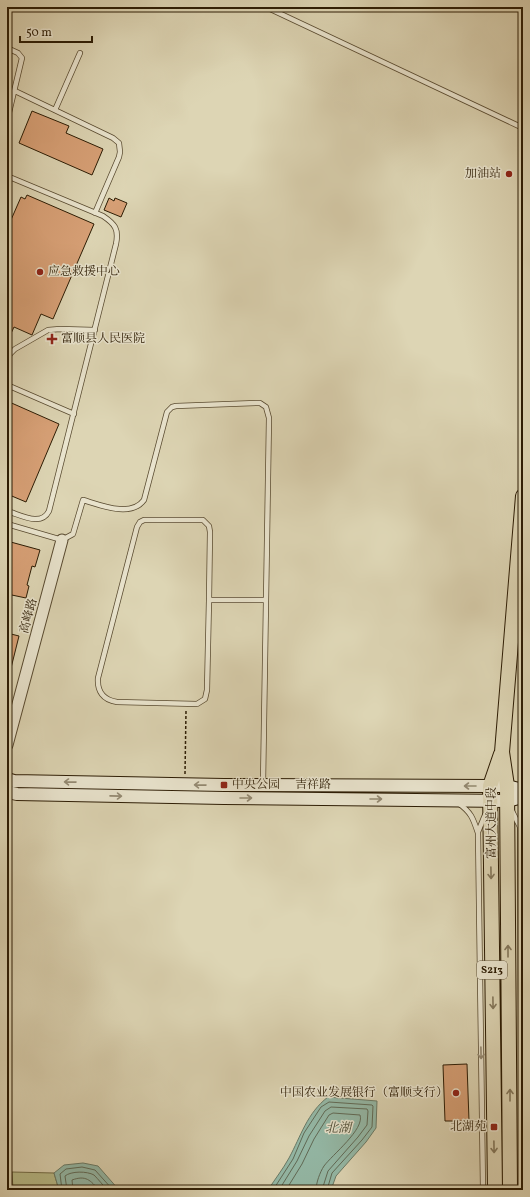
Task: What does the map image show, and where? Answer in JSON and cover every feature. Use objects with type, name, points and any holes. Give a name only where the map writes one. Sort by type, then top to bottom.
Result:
[{"type":"main road","name":"S213","points":[[502,752],[523,496]]},
{"type":"main road","name":"富州大道中段","points":[[495,1190],[490,786],[502,752]]},
{"type":"main road","name":"富州大道中段","points":[[502,752],[507,786],[510,1190]]},
{"type":"main road","name":"吉祥路","points":[[7,779],[14,781],[185,785],[507,786],[523,790]]},
{"type":"main road","name":"吉祥路","points":[[7,792],[17,794],[224,798],[507,800],[523,797]]},
{"type":"street","name":"高峰路","points":[[7,745],[62,540]]},
{"type":"lane","points":[[266,7],[523,128]]},
{"type":"lane","points":[[7,48],[18,53],[22,58],[7,121]]},
{"type":"lane","points":[[55,110],[80,53]]},
{"type":"lane","points":[[15,91],[113,138],[119,143],[119,157],[95,212]]},
{"type":"lane","points":[[7,176],[95,212],[112,222],[117,233],[116,244],[50,511],[47,516],[36,520],[7,511]]},
{"type":"lane","points":[[7,360],[15,349],[48,330],[95,330]]},
{"type":"lane","points":[[7,386],[74,414]]},
{"type":"lane","points":[[7,524],[62,540],[73,534],[82,500],[116,508],[135,508],[142,504],[167,412],[172,407],[260,403],[266,407],[269,418],[263,785]]},
{"type":"lane","points":[[149,519],[198,520],[206,523],[210,532],[209,600],[207,695],[201,702],[197,704],[186,704],[111,701],[102,695],[99,690],[98,678],[137,527],[140,522],[149,519]]},
{"type":"lane","points":[[209,600],[266,600]]},
{"type":"lane","points":[[453,800],[467,810],[474,819],[478,833],[483,1190]]},
{"type":"lane","points":[[478,833],[490,800]]},
{"type":"lane","points":[[507,800],[520,827]]},
{"type":"lane","points":[[522,1190],[520,827],[523,815]]},
{"type":"path","points":[[185,785],[186,704]]},
{"type":"shaded area","points":[[12,1172],[54,1173],[59,1190],[13,1190]]},
{"type":"water","name":"北湖","points":[[328,1097],[377,1101],[376,1128],[366,1142],[336,1176],[331,1190],[268,1190],[287,1162],[305,1125],[315,1110]]},
{"type":"water","points":[[83,1163],[98,1166],[119,1190],[59,1190],[54,1173],[64,1165]]},
{"type":"building","points":[[32,111],[69,126],[66,133],[103,149],[92,175],[19,143]]},
{"type":"building","name":"应急救援中心","points":[[27,195],[94,224],[53,319],[41,314],[32,335],[14,327],[7,342],[7,229],[21,197],[25,199]]},
{"type":"building","points":[[109,198],[114,201],[115,198],[127,203],[121,217],[104,210]]},
{"type":"building","points":[[7,401],[59,424],[26,502],[7,494]]},
{"type":"building","points":[[7,541],[40,550],[35,567],[32,566],[27,585],[29,586],[26,598],[7,594]]},
{"type":"building","points":[[7,633],[19,636],[10,672],[7,672]]},
{"type":"building","name":"中国农业发展银行（富顺支行）","points":[[467,1064],[469,1121],[445,1121],[443,1065]]},
{"type":"place","name":"加油站","points":[[509,174]]},
{"type":"place","name":"应急救援中心","points":[[40,272]]},
{"type":"place","name":"富顺县人民医院","points":[[52,339]]},
{"type":"place","name":"中央公园","points":[[224,785]]},
{"type":"place","name":"中国农业发展银行（富顺支行）","points":[[456,1093]]},
{"type":"place","name":"北湖苑","points":[[494,1127]]}]
